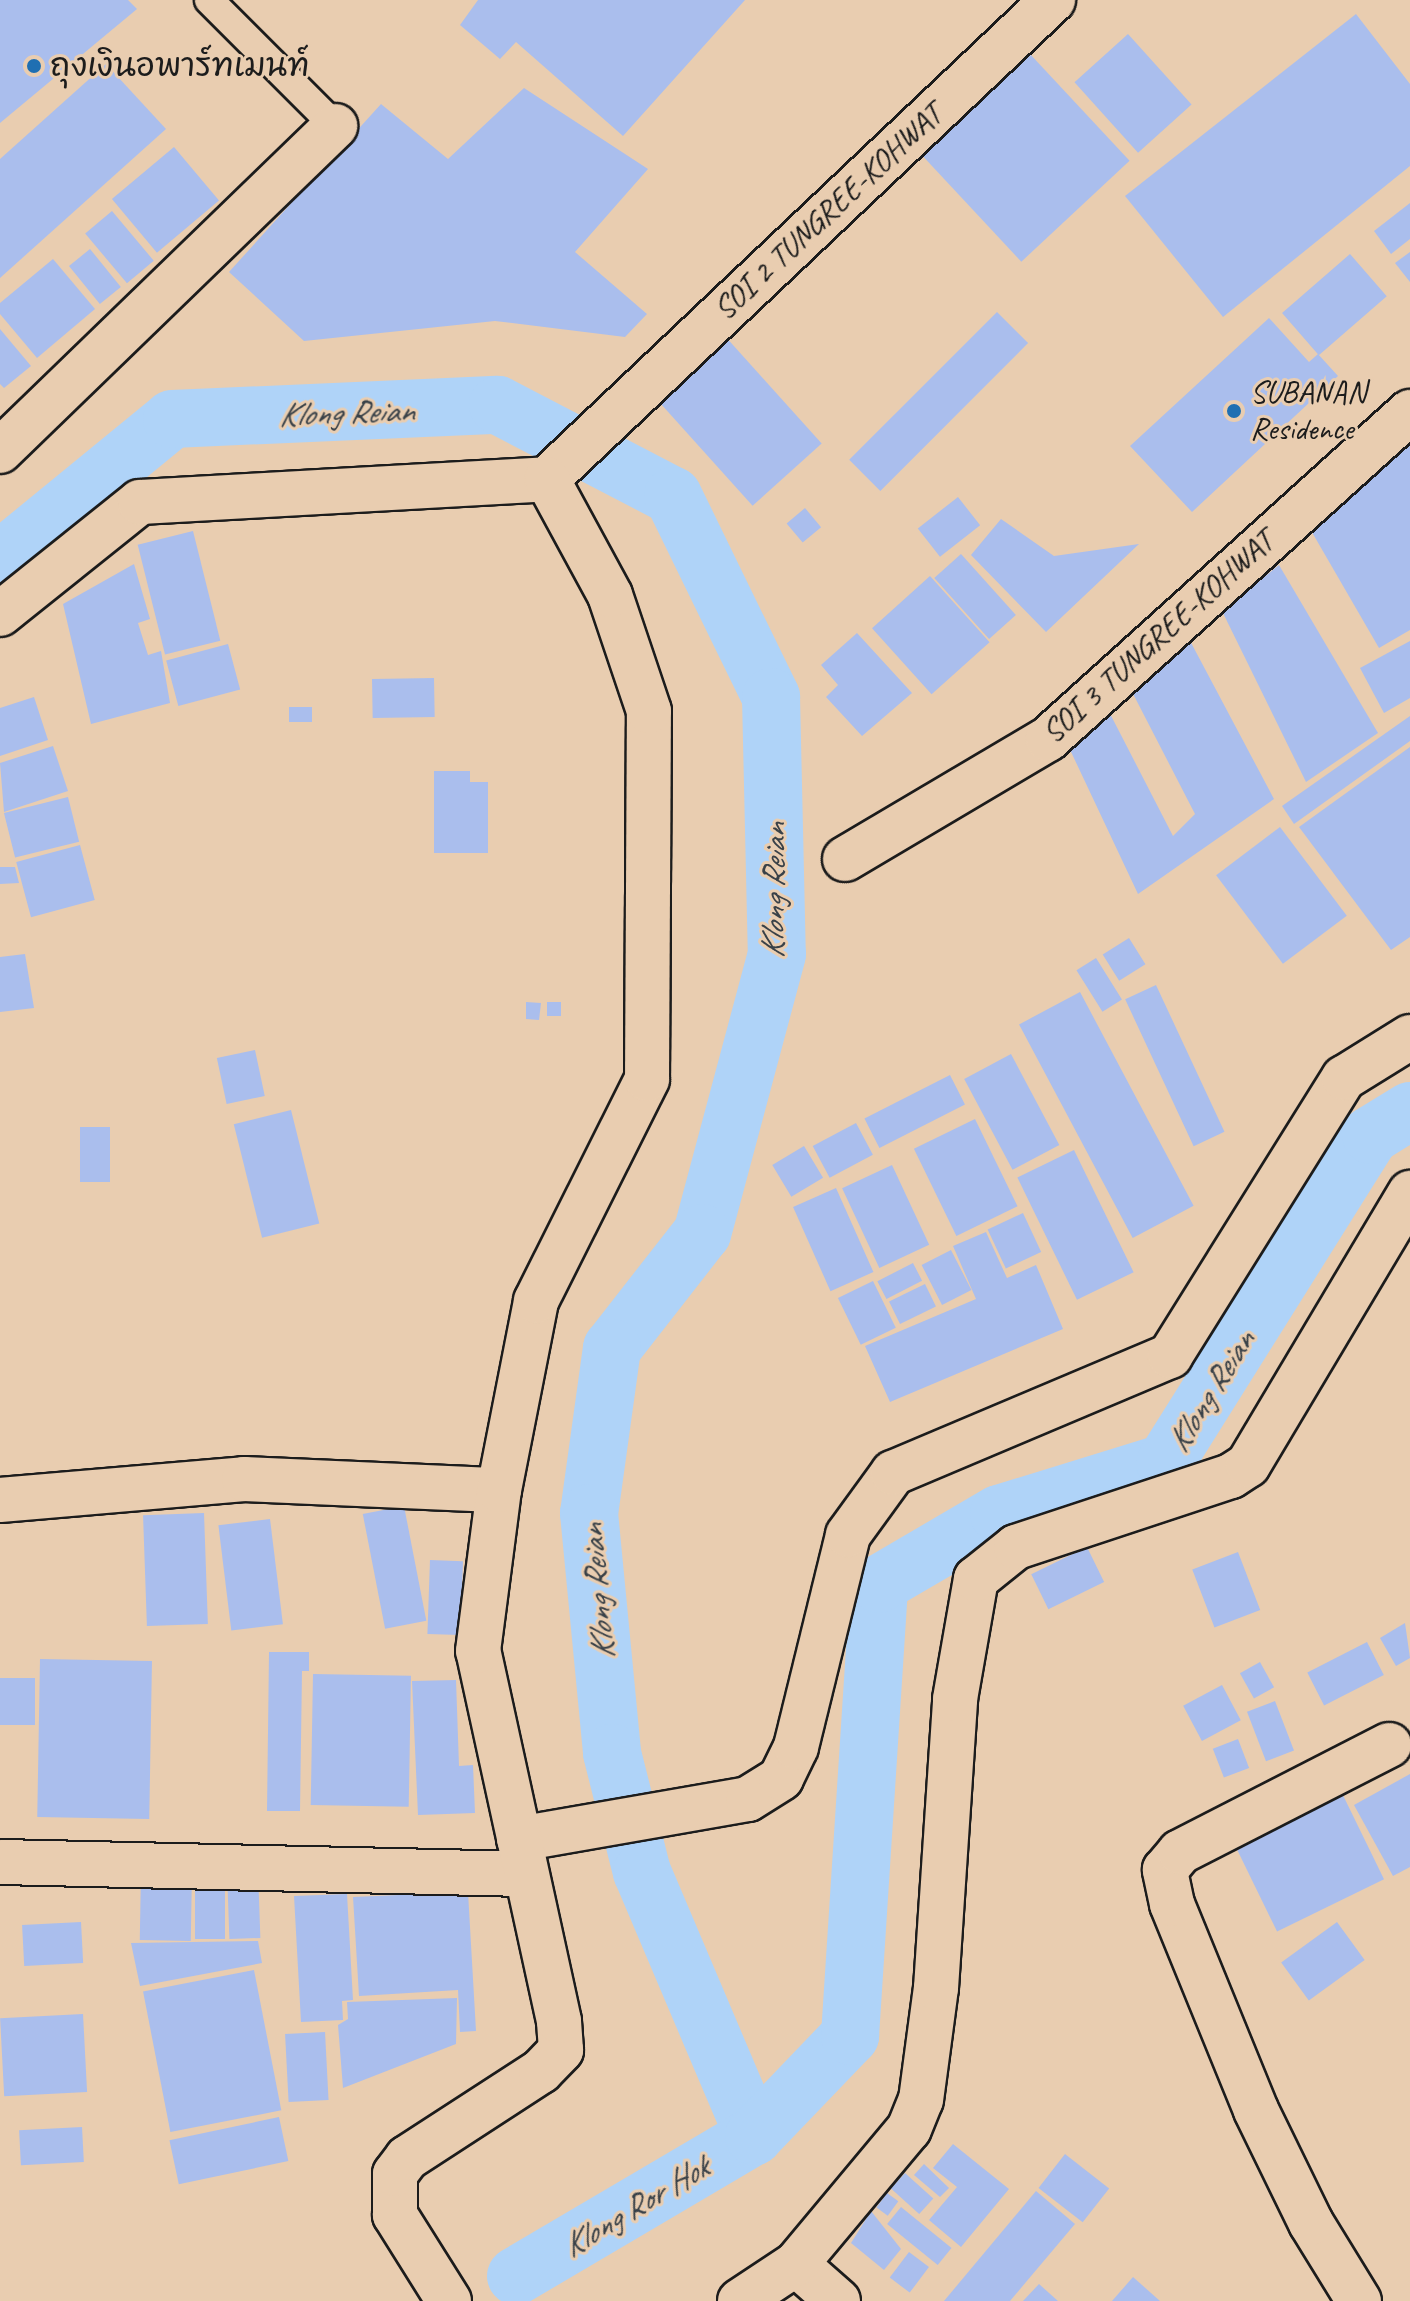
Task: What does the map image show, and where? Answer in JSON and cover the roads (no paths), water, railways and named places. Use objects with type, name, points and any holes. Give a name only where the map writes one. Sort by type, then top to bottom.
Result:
[{"type":"street","name":"SOI 2 TUNGREE-KOHWAT","points":[[547,479],[1053,0]]},
{"type":"street","points":[[0,451],[335,126]]},
{"type":"street","name":"SOI 3 TUNGREE-KOHWAT","points":[[845,859],[1048,739],[1410,412]]},
{"type":"street","points":[[0,614],[140,502],[547,479],[610,595],[649,711],[647,1079],[536,1301],[499,1490],[478,1651],[561,2050],[541,2071],[407,2158],[392,2185],[395,2215],[449,2301]]},
{"type":"street","points":[[0,1862],[523,1856],[612,1824],[748,1799],[781,1778],[796,1747],[848,1535],[893,1473],[1170,1356],[1344,1078],[1410,1037]]},
{"type":"street","points":[[740,2301],[796,2264],[909,2129],[921,2100],[936,1988],[955,1699],[976,1579],[1016,1547],[1231,1476],[1248,1465],[1410,1193]]},
{"type":"street","points":[[0,1500],[244,1479],[499,1490]]},
{"type":"street","points":[[1359,2301],[1311,2223],[1256,2110],[1172,1904],[1165,1870],[1180,1852],[1389,1745]]},
{"type":"street","points":[[796,2264],[838,2301]]},
{"type":"lane","points":[[209,0],[335,126]]},
{"type":"waterway","name":"Klong Reian","points":[[0,560],[172,419],[498,405],[673,496],[771,697],[777,954],[702,1233],[612,1348],[589,1513],[612,1753],[642,1872],[754,2136]]},
{"type":"waterway","name":"Klong Reian","points":[[516,2276],[754,2136],[850,2036],[879,1584],[999,1514],[1165,1463],[1371,1135],[1410,1111]]},
{"type":"place","name":"ถุงเงินอพาร์ทเมนท์","points":[[34,66]]},
{"type":"place","name":"SUBANAN Residence","points":[[1234,411]]},
{"type":"water label","name":"Klong Ror Hok","points":[[635,2206]]}]
